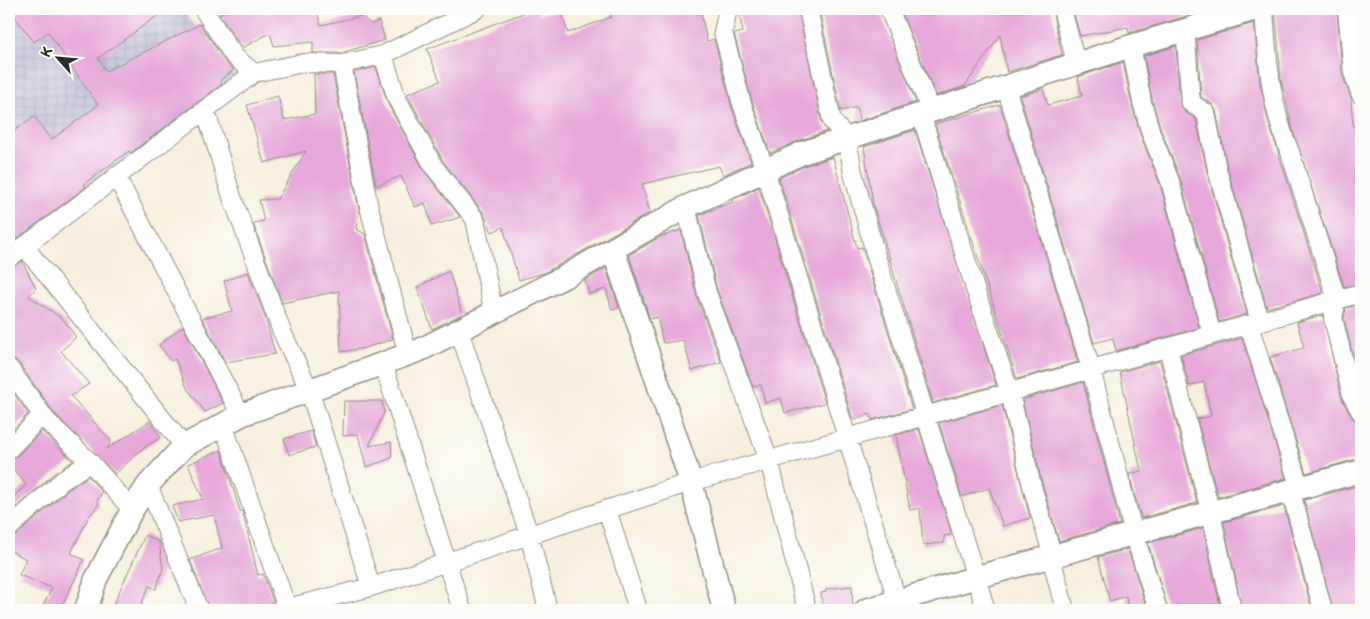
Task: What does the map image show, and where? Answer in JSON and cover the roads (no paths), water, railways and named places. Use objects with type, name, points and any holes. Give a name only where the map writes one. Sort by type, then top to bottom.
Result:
[{"type":"street","points":[[205,9],[234,56],[254,73]]},
{"type":"street","points":[[9,258],[254,73],[303,63],[342,64],[383,56],[477,9]]},
{"type":"street","points":[[728,9],[723,32],[742,104],[765,170],[899,606]]},
{"type":"street","points":[[808,9],[832,121],[847,138],[853,173],[876,256],[925,416],[978,577],[986,610]]},
{"type":"street","points":[[889,9],[926,113],[976,292],[1010,393],[1032,486],[1066,610]]},
{"type":"street","points":[[1062,9],[1076,64]]},
{"type":"street","points":[[86,610],[96,579],[132,510],[148,485],[184,446],[232,420],[308,389],[408,355],[494,314],[686,207],[802,153],[1131,46],[1256,9]]},
{"type":"street","points":[[1264,9],[1268,74],[1280,128],[1290,152],[1338,300],[1334,318],[1352,396],[1361,412]]},
{"type":"street","points":[[1347,9],[1353,73],[1361,95]]},
{"type":"street","points":[[1185,29],[1192,103],[1206,113],[1217,169],[1323,610]]},
{"type":"street","points":[[1131,46],[1142,102],[1151,133],[1170,181],[1212,335]]},
{"type":"street","points":[[383,56],[397,99],[434,167],[475,219],[494,314]]},
{"type":"street","points":[[342,64],[368,203],[408,355]]},
{"type":"street","points":[[1006,87],[1091,369],[1134,534],[1158,610]]},
{"type":"street","points":[[205,109],[232,197],[282,332],[308,389],[371,587]]},
{"type":"street","points":[[116,176],[232,420],[283,609],[371,587],[692,482],[1361,293]]},
{"type":"street","points":[[686,207],[707,293],[769,460],[807,610]]},
{"type":"street","points":[[24,246],[184,446]]},
{"type":"street","points":[[613,249],[692,482],[724,610]]},
{"type":"street","points":[[459,331],[529,534],[548,610]]},
{"type":"street","points":[[1168,348],[1211,514],[1232,610]]},
{"type":"street","points":[[383,363],[462,610]]},
{"type":"street","points":[[9,368],[42,415],[90,462],[132,510]]},
{"type":"street","points":[[9,448],[42,415]]},
{"type":"street","points":[[9,528],[62,481],[90,462]]},
{"type":"street","points":[[866,610],[899,606],[978,577],[1295,491],[1361,471]]},
{"type":"street","points":[[148,485],[199,610]]},
{"type":"street","points":[[607,510],[638,610]]}]
